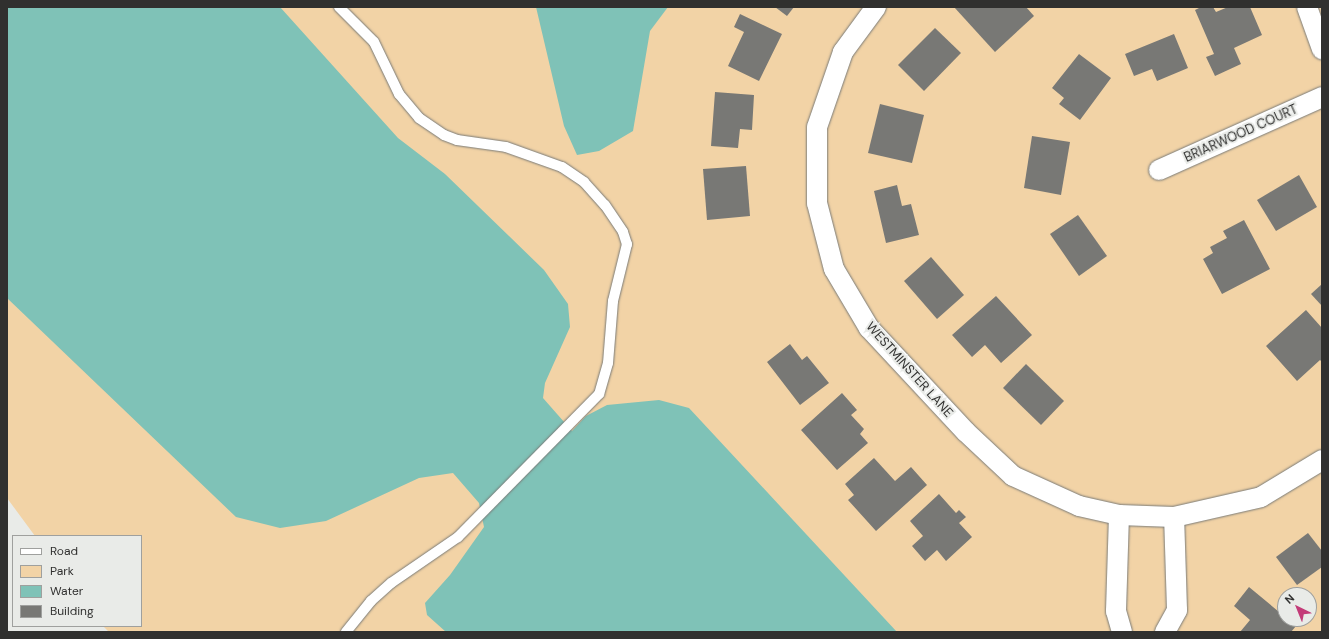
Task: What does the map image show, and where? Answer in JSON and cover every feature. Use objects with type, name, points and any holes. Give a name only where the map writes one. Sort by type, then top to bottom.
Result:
[{"type":"street","name":"WESTMINSTER LANE","points":[[876,7],[843,52],[818,127],[817,203],[834,269],[869,328],[966,432],[1014,476],[1079,506],[1119,515],[1174,517],[1261,497],[1322,460]]},
{"type":"street","points":[[1307,7],[1322,49]]},
{"type":"street","name":"BRIARWOOD COURT","points":[[1160,170],[1322,97]]},
{"type":"street","points":[[1119,515],[1116,611],[1122,632]]},
{"type":"street","points":[[1165,632],[1177,610],[1174,517]]},
{"type":"lane","points":[[339,7],[374,42],[399,94],[419,118],[444,135],[457,140],[506,147],[562,167],[594,191],[623,232],[627,254],[613,301],[604,381],[599,394],[573,423],[458,537],[391,583],[371,601],[346,632]]},
{"type":"green space","points":[[7,7],[1322,7],[1322,632],[109,632],[104,627],[142,627],[142,535],[34,535],[7,498]]},
{"type":"water","points":[[7,7],[280,7],[398,138],[445,174],[544,270],[568,304],[570,327],[545,383],[543,398],[572,431],[586,416],[607,405],[659,400],[689,408],[897,632],[446,632],[427,615],[425,603],[450,575],[484,527],[479,503],[453,473],[419,478],[326,521],[280,528],[236,517],[7,298]]},
{"type":"water","points":[[536,7],[668,7],[650,31],[633,131],[599,151],[577,155],[564,126]]},
{"type":"building","points":[[775,7],[794,7],[787,16]]},
{"type":"building","points":[[954,7],[1026,7],[1034,16],[995,52]]},
{"type":"building","points":[[1201,7],[1213,7],[1216,12],[1228,7],[1250,7],[1262,35],[1234,48],[1241,64],[1215,76],[1206,57],[1214,54],[1195,10]]},
{"type":"building","points":[[740,14],[782,34],[759,81],[728,66],[744,32],[734,27]]},
{"type":"building","points":[[935,28],[961,53],[924,91],[898,65]]},
{"type":"building","points":[[1174,34],[1188,68],[1157,81],[1152,69],[1134,76],[1125,54]]},
{"type":"building","points":[[1079,54],[1111,78],[1080,120],[1059,104],[1064,98],[1052,88]]},
{"type":"building","points":[[715,92],[754,95],[752,130],[740,129],[738,148],[711,146]]},
{"type":"building","points":[[880,104],[924,115],[912,163],[868,153]]},
{"type":"building","points":[[1032,136],[1070,142],[1061,195],[1024,188]]},
{"type":"building","points":[[746,166],[750,216],[707,220],[703,169]]},
{"type":"building","points":[[1299,175],[1317,207],[1276,231],[1257,200]]},
{"type":"building","points":[[897,185],[902,206],[911,204],[919,235],[886,243],[874,191]]},
{"type":"building","points":[[1078,215],[1107,256],[1079,276],[1050,234]]},
{"type":"building","points":[[1244,220],[1270,269],[1222,294],[1203,259],[1213,253],[1210,247],[1227,238],[1223,231]]},
{"type":"building","points":[[931,257],[964,295],[937,319],[904,281]]},
{"type":"building","points":[[1322,284],[1322,306],[1311,294]]},
{"type":"building","points":[[996,296],[1032,335],[1001,363],[985,345],[972,357],[952,335]]},
{"type":"building","points":[[1306,310],[1322,328],[1322,362],[1320,360],[1297,381],[1266,346]]},
{"type":"building","points":[[790,344],[802,360],[807,356],[829,383],[800,405],[767,362]]},
{"type":"building","points":[[1026,364],[1064,401],[1041,425],[1003,388]]},
{"type":"building","points":[[842,393],[857,410],[851,415],[864,429],[860,434],[868,443],[837,470],[801,430]]},
{"type":"building","points":[[874,458],[895,481],[911,467],[927,485],[876,531],[848,500],[854,495],[845,484]]},
{"type":"building","points":[[939,494],[956,513],[959,510],[966,517],[959,523],[972,537],[946,561],[937,550],[925,561],[912,546],[923,536],[910,521]]},
{"type":"building","points":[[1308,533],[1322,551],[1322,567],[1297,585],[1276,557]]},
{"type":"building","points":[[1249,587],[1277,610],[1277,627],[1295,627],[1291,632],[1240,632],[1250,620],[1234,606]]}]
